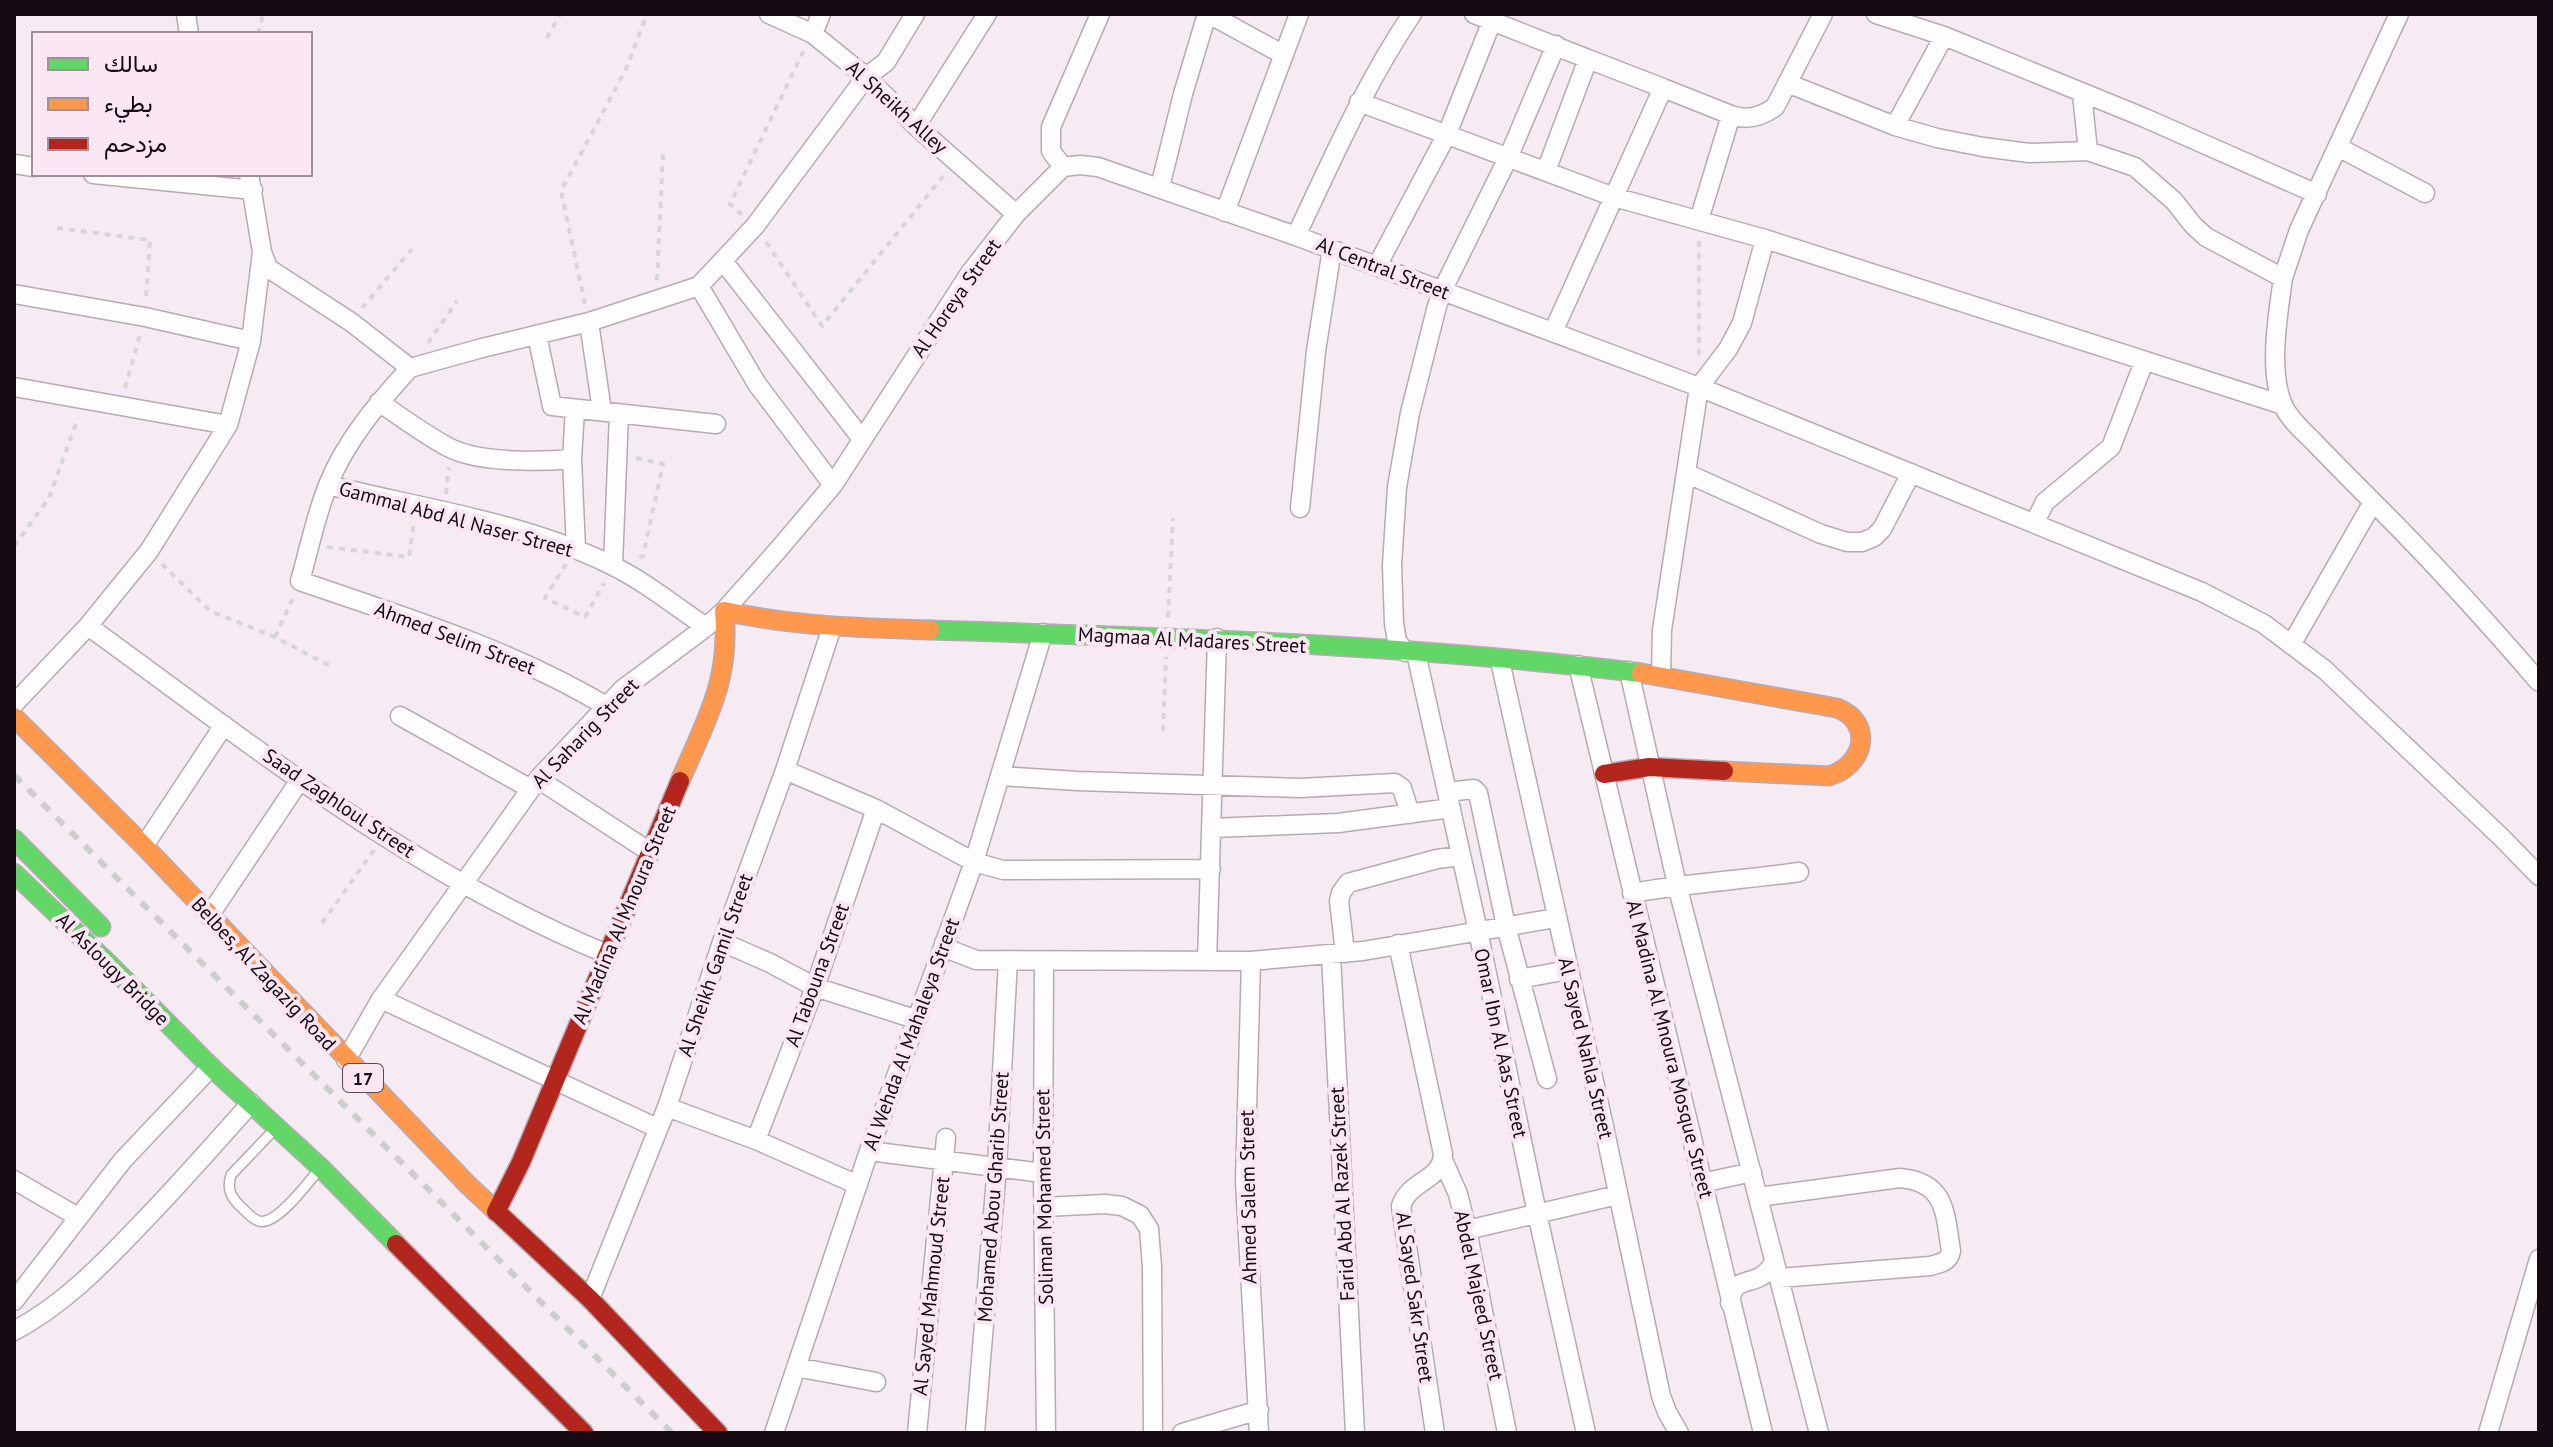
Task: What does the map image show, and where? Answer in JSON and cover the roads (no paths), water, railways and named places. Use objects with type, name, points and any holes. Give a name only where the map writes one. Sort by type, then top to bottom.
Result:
[{"type":"main road","name":"Magmaa Al Madares Street","points":[[724,611],[832,627],[1217,638],[1578,665],[1661,675],[1837,708],[1852,715],[1861,741],[1857,760],[1838,775],[1649,767],[1604,774]]},
{"type":"main road","name":"Al Madina Al Mnoura Street","points":[[496,1212],[516,1174],[724,670],[728,642],[724,611]]},
{"type":"main road","name":"Belbes, Al Zagazig Road","points":[[14,717],[144,846],[346,1060],[496,1212],[590,1299],[718,1433]]},
{"type":"main road","points":[[14,839],[119,945]]},
{"type":"main road","name":"Al Aslougy Bridge","points":[[14,873],[211,1067]]},
{"type":"main road","points":[[161,992],[195,1034],[211,1067],[321,1168],[584,1433]]},
{"type":"street","name":"Al Sheikh Alley","points":[[769,14],[813,34],[866,77],[916,126],[1016,214]]},
{"type":"street","points":[[813,34],[821,14]]},
{"type":"street","points":[[328,485],[351,442],[379,402],[410,368],[589,322],[699,286],[755,226],[866,77],[886,62],[915,14]]},
{"type":"street","points":[[916,126],[987,14]]},
{"type":"street","points":[[1063,167],[1051,151],[1051,127],[1100,14]]},
{"type":"street","points":[[1160,187],[1183,94],[1208,14],[1284,55]]},
{"type":"street","points":[[1225,212],[1299,14]]},
{"type":"street","points":[[1296,236],[1359,102],[1380,62],[1412,14]]},
{"type":"street","points":[[1474,14],[1731,115],[1753,118],[1775,107],[1823,14]]},
{"type":"street","points":[[1876,14],[1944,36],[2145,118],[2317,194]]},
{"type":"street","points":[[2399,14],[2299,230],[2283,278],[2276,381],[2283,405],[2293,420],[2459,589],[2539,682]]},
{"type":"street","points":[[1377,266],[1447,134],[1492,21]]},
{"type":"street","points":[[1895,126],[1944,36]]},
{"type":"street","name":"Omar Ibn Al Aas Street","points":[[1556,45],[1508,158],[1443,291],[1410,413],[1397,487],[1393,599],[1397,641],[1411,652],[1449,800],[1586,1433]]},
{"type":"street","points":[[1546,171],[1588,59]]},
{"type":"street","points":[[1787,83],[1895,126],[1937,138],[2029,153],[2088,151],[2135,167],[2174,201],[2206,237],[2283,278]]},
{"type":"street","points":[[1553,332],[1663,88]]},
{"type":"street","points":[[2082,94],[2088,151]]},
{"type":"street","points":[[1359,102],[1614,197],[1765,239],[2283,405]]},
{"type":"street","points":[[1699,220],[1731,115]]},
{"type":"street","points":[[2338,147],[2425,193]]},
{"type":"street","name":"Al Central Street","points":[[1063,167],[1098,167],[1332,249],[1699,387],[2202,592],[2264,624],[2325,670],[2539,876]]},
{"type":"street","name":"Al Horeya Street","points":[[862,439],[970,273],[1016,214],[1063,167]]},
{"type":"street","points":[[132,176],[251,182],[262,252],[268,268],[351,322],[410,368]]},
{"type":"street","points":[[1661,675],[1662,630],[1699,387],[1728,349],[1742,323],[1765,239]]},
{"type":"street","points":[[1300,508],[1316,351],[1332,249]]},
{"type":"street","points":[[14,704],[88,626],[149,551],[228,425],[251,341],[262,252]]},
{"type":"street","points":[[723,261],[862,439]]},
{"type":"street","points":[[699,286],[757,384],[833,485]]},
{"type":"street","points":[[14,294],[145,317],[251,341]]},
{"type":"street","points":[[589,322],[618,455],[613,565]]},
{"type":"street","points":[[537,335],[551,404],[716,424]]},
{"type":"street","points":[[2035,522],[2045,502],[2111,447],[2144,362]]},
{"type":"street","points":[[14,387],[228,425]]},
{"type":"street","points":[[379,402],[450,449],[498,460],[544,462],[572,459]]},
{"type":"street","points":[[575,409],[572,459],[576,549]]},
{"type":"street","name":"Al Saharig Street","points":[[346,1060],[381,999],[534,784],[606,706],[724,611],[833,485],[862,439]]},
{"type":"street","points":[[1686,473],[1821,534],[1847,542],[1862,542],[1882,529],[1911,473]]},
{"type":"street","name":"Gammal Abd Al Naser Street","points":[[328,485],[536,535],[576,549],[613,565],[706,627]]},
{"type":"street","name":"Ahmed Selim Street","points":[[328,485],[300,581],[505,655],[570,684],[606,706]]},
{"type":"street","points":[[2291,645],[2373,502]]},
{"type":"street","name":"Saad Zaghloul Street","points":[[88,626],[300,780],[384,835],[524,918],[607,954]]},
{"type":"street","name":"Al Sheikh Gamil Street","points":[[590,1299],[667,1107],[832,627]]},
{"type":"street","name":"Al Wehda Al Mahaleya Street","points":[[774,1433],[915,1019],[974,862],[1043,633]]},
{"type":"street","points":[[1207,961],[1217,638]]},
{"type":"street","name":"Al Sayed Nahla Street","points":[[1500,661],[1661,1396],[1679,1433]]},
{"type":"street","name":"Al Madina Al Mnoura Mosque Street","points":[[1578,665],[1763,1433]]},
{"type":"street","points":[[1629,671],[1677,885],[1819,1433]]},
{"type":"street","points":[[400,716],[534,784],[650,852]]},
{"type":"street","points":[[144,846],[224,725]]},
{"type":"street","points":[[785,770],[876,809],[974,862],[1003,870],[1211,869]]},
{"type":"street","points":[[1001,776],[1300,788],[1395,783],[1402,788],[1410,814]]},
{"type":"street","points":[[209,916],[300,780]]},
{"type":"street","points":[[1212,828],[1338,823],[1410,814],[1474,789],[1478,793],[1506,926],[1547,1079]]},
{"type":"street","name":"Al Tabouna Street","points":[[756,1140],[815,987],[876,809]]},
{"type":"street","name":"Farid Abd Al Razek Street","points":[[1355,1433],[1338,954],[1339,901],[1348,883],[1437,859],[1461,856]]},
{"type":"street","points":[[1632,893],[1799,872]]},
{"type":"street","points":[[944,943],[953,951],[976,960],[1251,961],[1338,954],[1556,918]]},
{"type":"street","points":[[722,942],[815,987],[915,1019]]},
{"type":"street","points":[[1398,944],[1443,1160]]},
{"type":"street","name":"Mohamed Abou Gharib Street","points":[[975,1433],[997,1166],[1008,960]]},
{"type":"street","name":"Soliman Mohamed Street","points":[[1044,961],[1046,1433]]},
{"type":"street","name":"Ahmed Salem Street","points":[[1251,961],[1245,1182],[1259,1433]]},
{"type":"street","points":[[1519,979],[1568,970]]},
{"type":"street","points":[[381,999],[657,1128]]},
{"type":"street","points":[[14,1301],[123,1160],[211,1067]]},
{"type":"street","points":[[14,1331],[48,1311],[102,1264],[174,1190],[251,1103]]},
{"type":"street","points":[[667,1107],[756,1140],[858,1185]]},
{"type":"street","name":"Al Sayed Mahmoud Street","points":[[917,1433],[946,1138]]},
{"type":"street","points":[[869,1151],[1043,1173]]},
{"type":"street","name":"Abdel Majeed Street","points":[[1443,1160],[1458,1194],[1467,1230],[1507,1433]]},
{"type":"street","name":"Al Sayed Sakr Street","points":[[1435,1433],[1401,1206],[1410,1189],[1438,1171],[1443,1160]]},
{"type":"street","points":[[1702,1183],[1752,1172]]},
{"type":"street","points":[[1730,1303],[1738,1284],[1762,1278],[1776,1270],[1930,1266],[1945,1262],[1950,1257],[1945,1210],[1929,1186],[1915,1179],[1900,1178],[1758,1197]]},
{"type":"street","points":[[14,1180],[78,1217]]},
{"type":"street","points":[[1467,1230],[1618,1195]]},
{"type":"street","points":[[1045,1207],[1122,1206],[1140,1215],[1149,1229],[1153,1433]]},
{"type":"street","points":[[2488,1433],[2539,1259]]},
{"type":"street","points":[[796,1367],[876,1382]]},
{"type":"street","points":[[1182,1433],[1259,1410]]},
{"type":"lane","points":[[277,1127],[231,1175],[229,1182],[234,1200],[256,1220],[276,1217],[321,1168]]},
{"type":"railway","points":[[14,775],[672,1433]]}]
